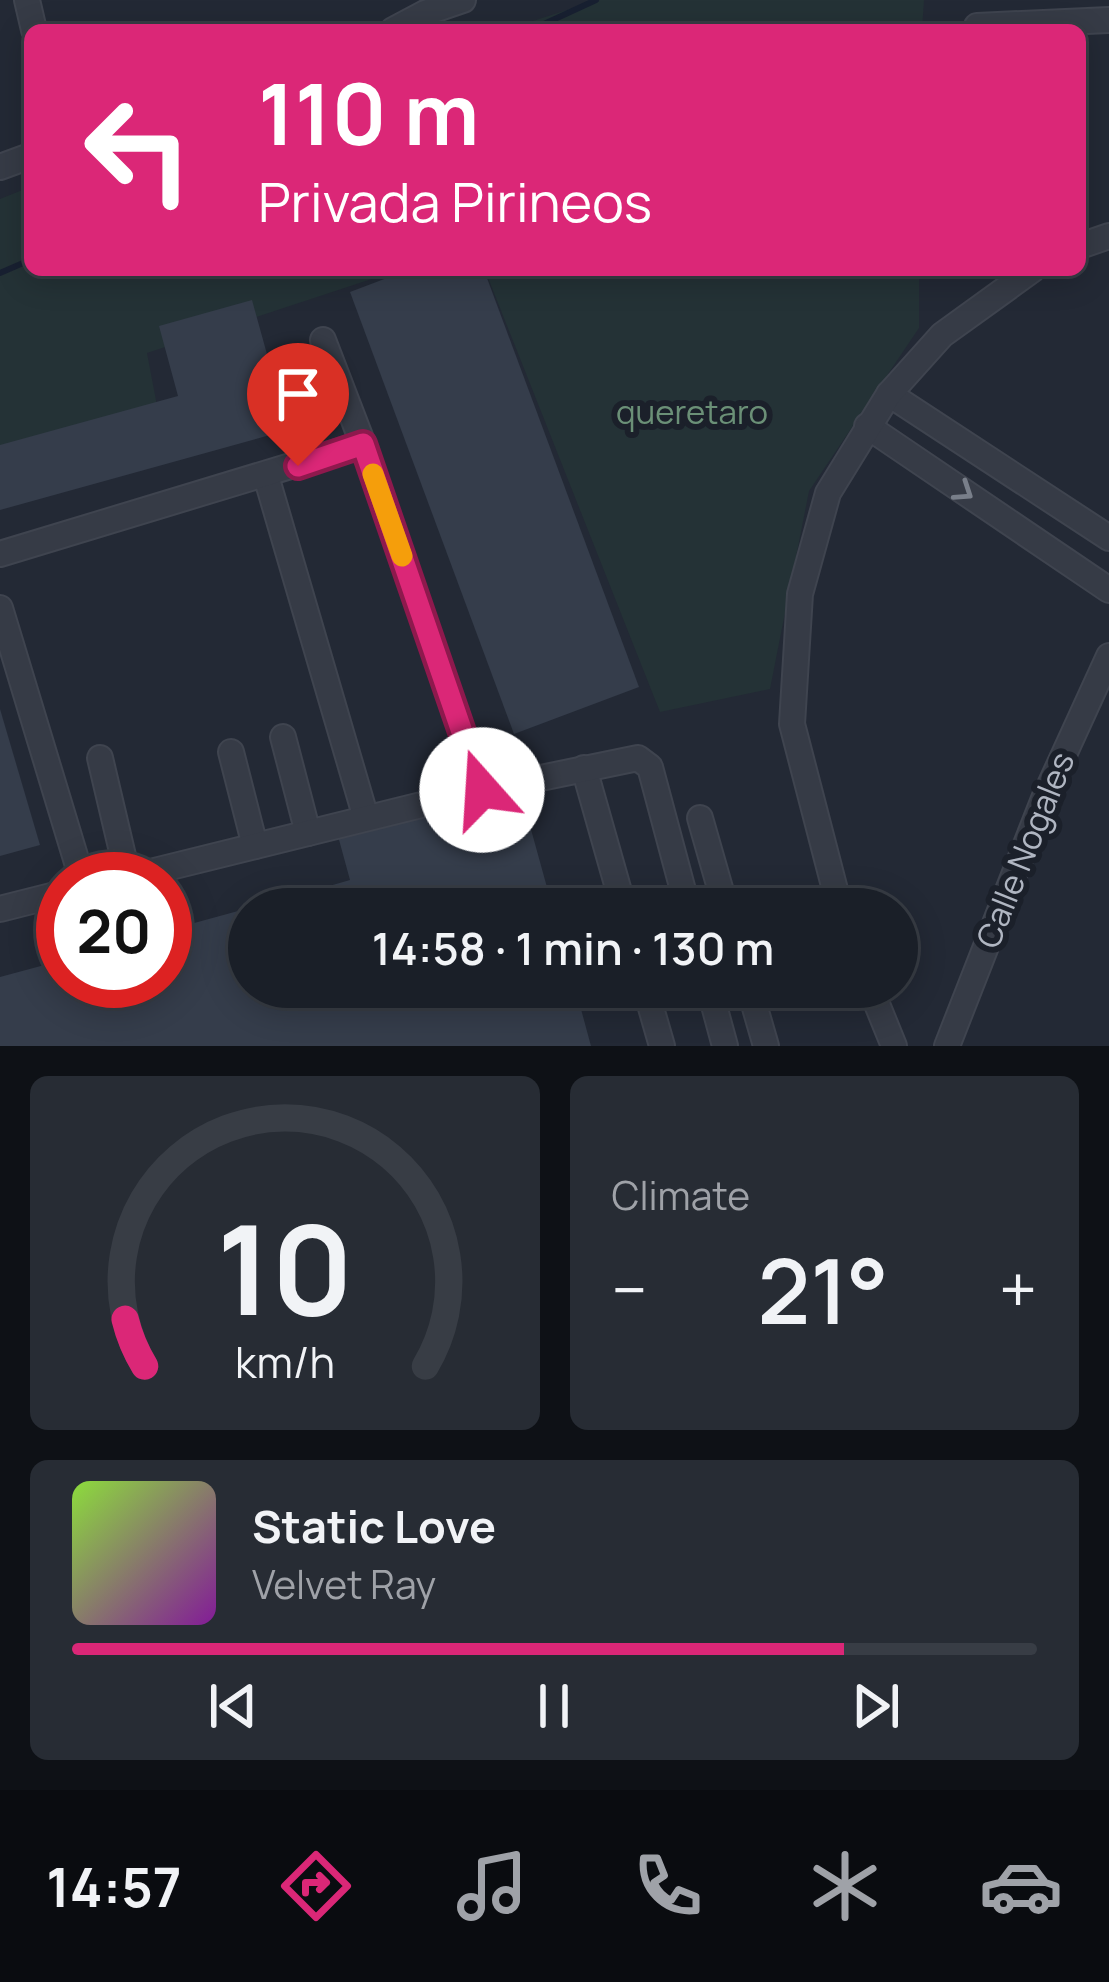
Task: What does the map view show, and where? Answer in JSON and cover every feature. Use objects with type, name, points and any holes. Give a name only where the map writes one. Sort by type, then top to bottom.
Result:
[{"type":"street","points":[[423,6],[464,0]]},
{"type":"street","points":[[1021,24],[1109,20]]},
{"type":"street","points":[[835,888],[792,724],[800,594],[828,493],[889,394],[942,335],[1024,276]]},
{"type":"street","points":[[323,340],[482,790]]},
{"type":"street","points":[[889,394],[1109,538]]},
{"type":"street","points":[[868,426],[1109,590]]},
{"type":"street","points":[[0,554],[363,444]]},
{"type":"street","points":[[266,476],[366,818]]},
{"type":"street","points":[[0,608],[74,852]]},
{"type":"street","name":"Calle Nogales","points":[[946,1046],[1045,796],[1109,656]]},
{"type":"street","points":[[283,737],[308,833]]},
{"type":"street","points":[[231,752],[255,846]]},
{"type":"street","points":[[100,758],[120,852]]},
{"type":"street","points":[[192,862],[482,790],[638,758],[650,767],[682,888]]},
{"type":"street","points":[[584,768],[618,888]]},
{"type":"street","points":[[700,818],[720,888]]},
{"type":"street","points":[[0,909],[36,900]]},
{"type":"street","points":[[652,1008],[662,1046]]},
{"type":"street","points":[[715,1008],[725,1046]]},
{"type":"street","points":[[755,1008],[766,1046]]},
{"type":"street","points":[[879,1008],[894,1046]]},
{"type":"green space","points":[[598,0],[924,0],[922,24],[524,24]]},
{"type":"green space","points":[[24,189],[24,276],[381,276],[147,353],[159,416],[0,456],[0,199]]},
{"type":"green space","name":"queretaro","points":[[487,276],[919,276],[919,328],[809,491],[770,689],[660,712]]},
{"type":"building","points":[[392,276],[486,276],[639,687],[514,734],[350,292]]},
{"type":"building","points":[[252,300],[288,430],[0,510],[0,445],[178,396],[159,326]]},
{"type":"building","points":[[0,709],[40,845],[0,856]]},
{"type":"building","points":[[519,786],[547,888],[322,888],[350,880],[338,836]]},
{"type":"building","points":[[228,914],[228,1008],[581,1008],[591,1046],[0,1046],[0,977],[36,967],[36,1008],[192,1008],[192,924]]},
{"type":"waterway","points":[[544,24],[596,0]]},
{"type":"waterway","points":[[0,273],[24,263]]},
{"type":"slow traffic","points":[[373,474],[402,556]]},
{"type":"route","points":[[298,466],[363,444],[482,790]]}]
